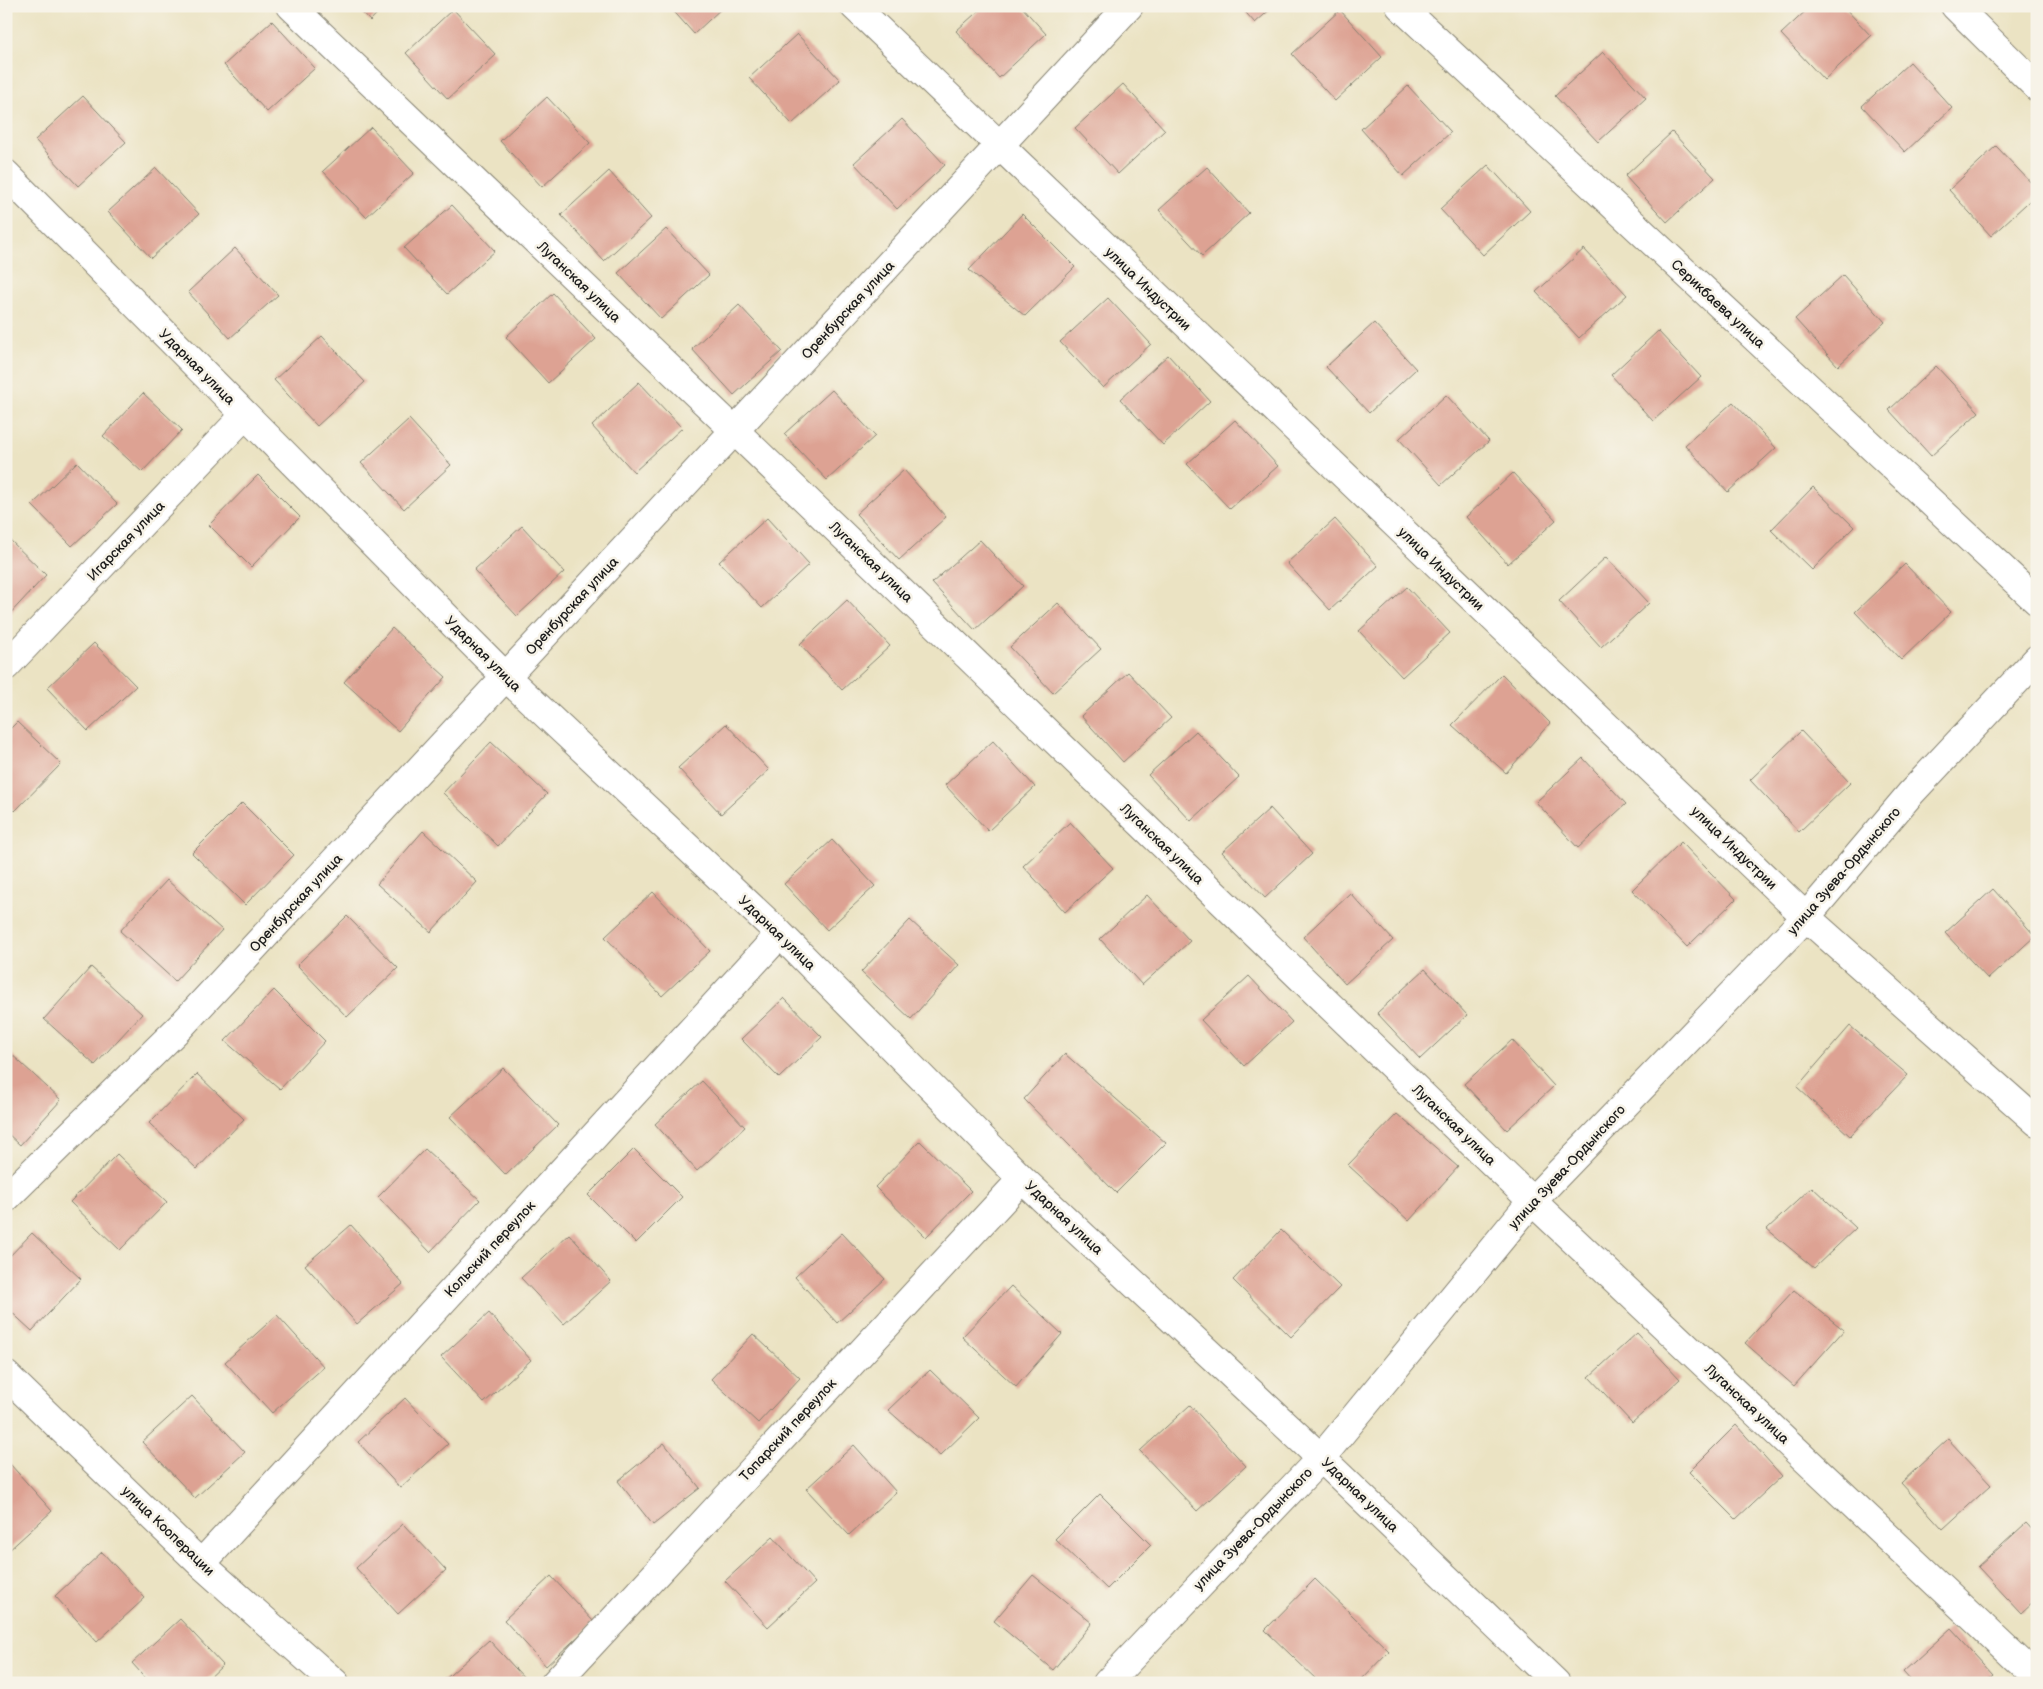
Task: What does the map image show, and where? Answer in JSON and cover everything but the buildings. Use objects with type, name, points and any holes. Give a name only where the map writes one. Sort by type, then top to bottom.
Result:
[{"type":"street","name":"Луганская улица","points":[[291,6],[735,431],[1532,1200],[2037,1678]]},
{"type":"street","name":"улица Индустрии","points":[[854,6],[1806,917],[2037,1122]]},
{"type":"street","name":"Оренбурская улица","points":[[6,1198],[182,1026],[1129,6]]},
{"type":"street","name":"Серикбаева улица","points":[[1400,6],[2037,601]]},
{"type":"street","points":[[1955,6],[2037,87]]},
{"type":"street","name":"Ударная улица","points":[[7,177],[506,677],[780,934],[1022,1178],[1321,1458],[1556,1683]]},
{"type":"street","name":"Игарская улица","points":[[6,666],[246,415]]},
{"type":"street","name":"улица Зуева-Ордынского","points":[[1107,1683],[1321,1458],[1532,1200],[1806,917],[1911,793],[2037,659]]},
{"type":"street","name":"Кольский переулок","points":[[201,1564],[780,934]]},
{"type":"street","name":"Топарский переулок","points":[[555,1683],[1022,1178]]},
{"type":"street","name":"улица Кооперации","points":[[6,1375],[201,1564],[336,1683]]}]
